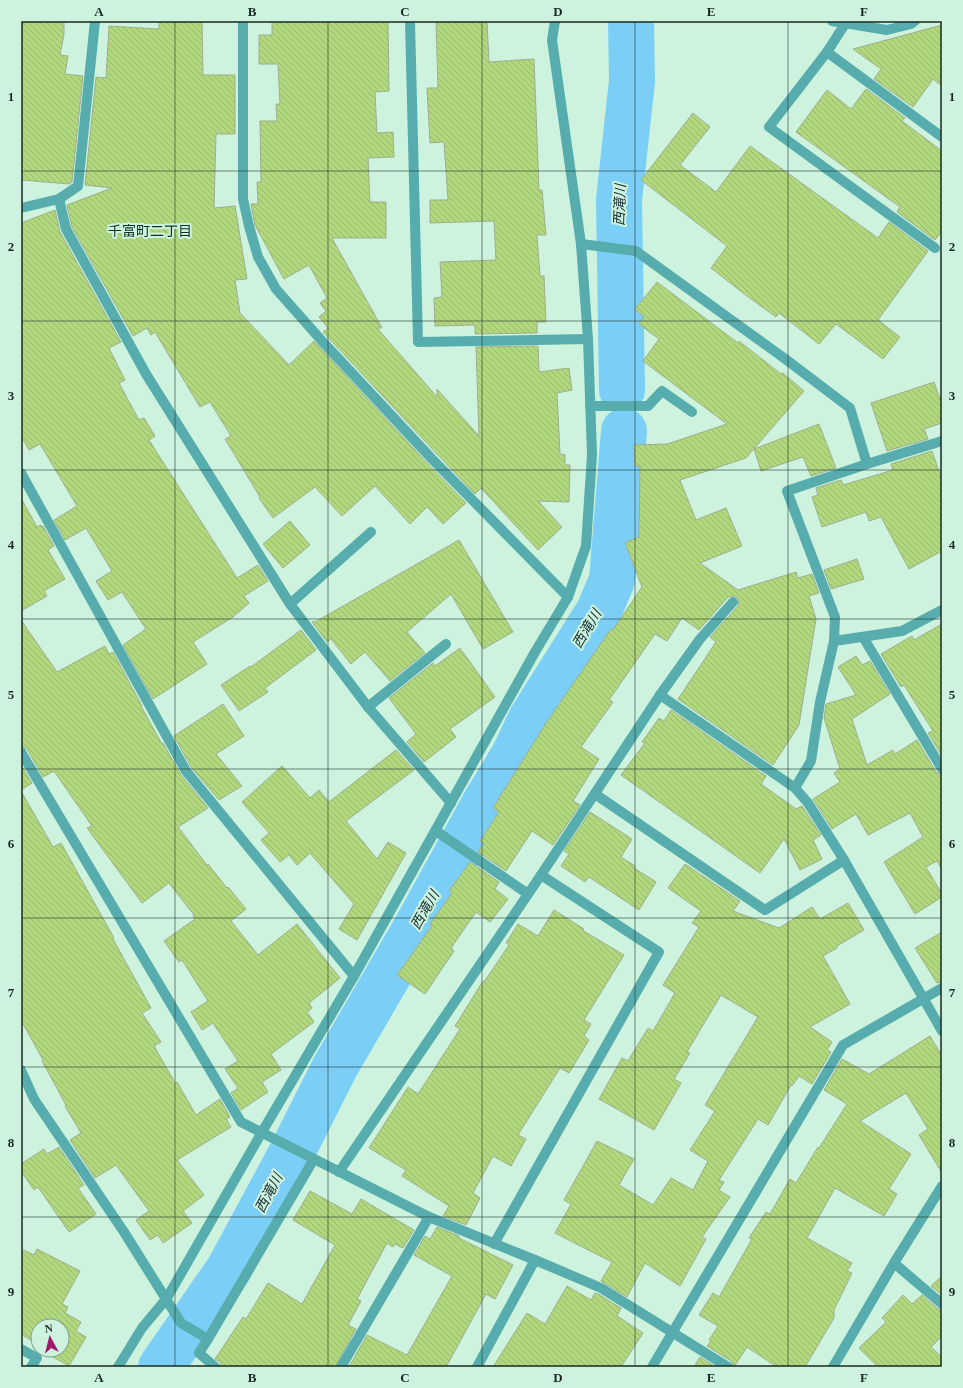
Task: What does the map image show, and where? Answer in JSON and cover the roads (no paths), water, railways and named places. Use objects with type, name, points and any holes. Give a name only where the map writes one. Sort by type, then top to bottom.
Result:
[{"type":"street","points":[[21,208],[59,199],[78,186],[95,21]]},
{"type":"street","points":[[243,21],[243,199],[258,257],[276,289],[322,341],[432,459],[568,597]]},
{"type":"street","points":[[410,21],[418,342],[588,339]]},
{"type":"street","points":[[118,1367],[142,1328],[166,1298],[354,976],[568,597],[586,546],[592,455],[588,339],[581,244],[552,40],[555,21]]},
{"type":"street","points":[[832,21],[887,30],[910,24],[915,21]]},
{"type":"street","points":[[845,24],[827,52],[769,127],[935,248]]},
{"type":"street","points":[[827,52],[942,137]]},
{"type":"street","points":[[59,199],[66,228],[146,374],[290,604],[368,707],[451,803]]},
{"type":"street","points":[[581,244],[636,251],[850,408],[867,464]]},
{"type":"street","points":[[590,406],[648,406],[662,391],[692,412]]},
{"type":"street","points":[[795,788],[811,761],[820,702],[834,641],[835,617],[787,492],[867,464],[942,441]]},
{"type":"street","points":[[21,473],[186,771],[354,976]]},
{"type":"street","points":[[290,604],[371,532]]},
{"type":"street","points":[[339,1172],[541,875],[660,694],[700,639],[733,602]]},
{"type":"street","points":[[834,641],[902,631],[942,610]]},
{"type":"street","points":[[863,637],[942,769]]},
{"type":"street","points":[[368,707],[446,644]]},
{"type":"street","points":[[660,694],[795,788],[808,803],[844,860],[942,1031]]},
{"type":"street","points":[[21,752],[241,1122],[428,1217],[601,1288],[728,1367]]},
{"type":"street","points":[[595,794],[765,910],[844,860]]},
{"type":"street","points":[[436,831],[528,894]]},
{"type":"street","points":[[494,1244],[659,952],[541,875]]},
{"type":"street","points":[[652,1367],[842,1045],[942,988]]},
{"type":"street","points":[[21,1070],[34,1099],[124,1232],[181,1323],[208,1339]]},
{"type":"street","points":[[215,1367],[200,1353],[314,1159]]},
{"type":"street","points":[[833,1367],[894,1263],[942,1186]]},
{"type":"street","points":[[340,1367],[428,1217]]},
{"type":"street","points":[[476,1367],[535,1260]]},
{"type":"street","points":[[894,1263],[942,1304]]},
{"type":"street","points":[[21,1349],[37,1358],[31,1367]]},
{"type":"waterway","name":"西滝川","points":[[622,390],[619,200],[632,81],[631,21]]},
{"type":"waterway","name":"西滝川","points":[[161,1367],[229,1269],[290,1156],[335,1067],[417,926],[485,803],[514,755],[531,719],[599,611],[612,580],[624,431]]},
{"type":"district","name":"千富町二丁目","points":[[150,231]]}]
